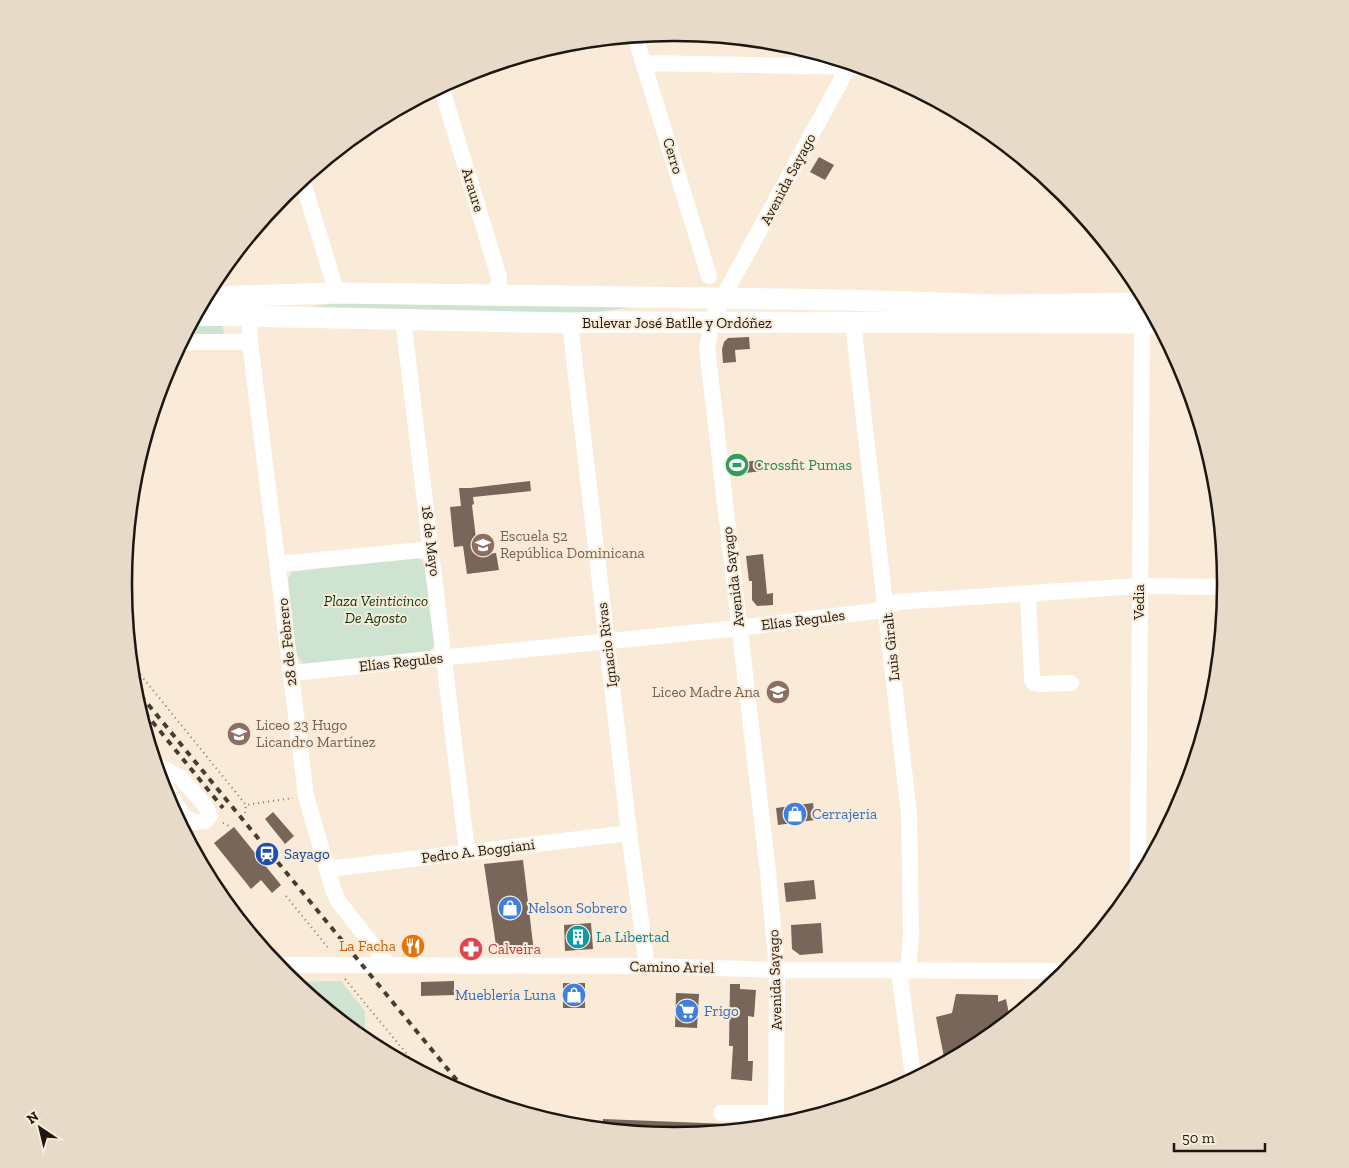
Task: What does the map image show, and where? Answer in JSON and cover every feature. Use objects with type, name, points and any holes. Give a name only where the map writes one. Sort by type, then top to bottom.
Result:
[{"type":"main road","name":"Bulevar José Batlle y Ordóñez","points":[[207,308],[249,306],[337,293],[498,294],[846,300],[1001,305],[1146,316]]},
{"type":"main road","name":"Bulevar José Batlle y Ordóñez","points":[[249,306],[404,319],[570,323],[853,323],[1147,316]]},
{"type":"street","name":"Cerro","points":[[637,42],[709,276]]},
{"type":"street","points":[[644,63],[834,66]]},
{"type":"street","name":"Avenida Sayago","points":[[776,1117],[777,970],[768,872],[706,348],[712,322],[722,299],[850,71]]},
{"type":"street","name":"Araure","points":[[443,93],[499,277],[498,294]]},
{"type":"street","points":[[304,188],[337,293]]},
{"type":"street","name":"28 de Febrero","points":[[249,306],[250,342],[279,564],[306,796],[338,901],[389,966]]},
{"type":"street","name":"18 de Mayo","points":[[404,319],[467,852]]},
{"type":"street","name":"Vedia","points":[[1138,866],[1139,586],[1148,319]]},
{"type":"street","name":"Ignacio Rivas","points":[[570,323],[606,642],[647,966]]},
{"type":"street","name":"Luis Giralt","points":[[853,323],[909,814],[911,933],[904,972],[913,1072]]},
{"type":"street","points":[[189,342],[250,342]]},
{"type":"street","points":[[279,564],[432,549]]},
{"type":"street","name":"Elías Regules","points":[[291,673],[739,628],[875,611],[897,602],[1139,586],[1217,587]]},
{"type":"street","points":[[1028,593],[1032,680],[1034,683],[1072,683]]},
{"type":"street","points":[[165,770],[181,778],[205,805],[210,816],[205,821],[194,822],[185,817]]},
{"type":"street","name":"Pedro A. Boggiani","points":[[328,869],[629,833]]},
{"type":"street","name":"Camino Ariel","points":[[288,965],[647,966],[904,972],[1054,972]]},
{"type":"street","points":[[721,1113],[768,1118]]},
{"type":"path","points":[[139,673],[246,805],[245,814]]},
{"type":"path","points":[[246,805],[306,796]]},
{"type":"path","points":[[286,896],[342,965],[342,976],[410,1058]]},
{"type":"green space","points":[[337,303],[631,307],[587,314],[297,309]]},
{"type":"green space","points":[[197,326],[223,326],[224,336],[192,336]]},
{"type":"green space","name":"Plaza Veinticinco De Agosto","points":[[418,557],[425,567],[435,641],[431,649],[426,653],[304,665],[296,654],[288,579],[292,572]]},
{"type":"green space","points":[[341,981],[365,1011],[365,1029],[344,1015],[306,982]]},
{"type":"building","points":[[819,157],[834,165],[825,180],[810,172]]},
{"type":"building","points":[[749,337],[750,349],[735,350],[736,362],[723,363],[722,349],[724,342],[728,338]]},
{"type":"building","points":[[761,460],[763,471],[736,474],[735,463]]},
{"type":"building","points":[[530,481],[531,491],[473,497],[474,504],[472,505],[478,555],[496,553],[499,570],[467,574],[463,546],[454,547],[450,507],[461,506],[459,488]]},
{"type":"building","points":[[763,554],[767,594],[773,593],[773,605],[757,606],[752,600],[752,581],[749,581],[746,556]]},
{"type":"building","name":"Cerrajeria","points":[[813,803],[815,820],[778,825],[776,808]]},
{"type":"building","points":[[273,812],[294,836],[285,844],[265,819]]},
{"type":"building","points":[[234,827],[281,885],[272,893],[261,880],[251,889],[214,843]]},
{"type":"building","name":"Nelson Sobrero","points":[[523,860],[534,952],[497,952],[484,864]]},
{"type":"building","points":[[814,880],[816,899],[786,902],[784,883]]},
{"type":"building","name":"La Libertad","points":[[591,923],[593,949],[565,951],[564,925]]},
{"type":"building","points":[[821,923],[823,953],[800,955],[792,949],[791,925]]},
{"type":"building","points":[[454,981],[454,995],[421,996],[421,982]]},
{"type":"building","name":"Mueblería Luna","points":[[563,983],[585,983],[585,1008],[563,1008]]},
{"type":"building","points":[[730,984],[740,984],[740,989],[756,990],[754,1017],[748,1016],[748,1061],[753,1061],[752,1081],[731,1079],[733,1046],[729,1046]]},
{"type":"building","name":"Frigo","points":[[676,993],[699,994],[697,1028],[675,1027]]},
{"type":"building","points":[[956,994],[998,995],[998,1002],[1006,999],[1009,1012],[944,1055],[936,1017],[952,1013]]},
{"type":"building","points":[[603,1119],[728,1124],[674,1127],[639,1126],[603,1122]]},
{"type":"railway","points":[[144,700],[457,1081]]},
{"type":"railway","points":[[148,717],[223,808]]},
{"type":"place","name":"Crossfit Pumas","points":[[737,465]]},
{"type":"place","name":"Escuela 52 República Dominicana","points":[[483,545]]},
{"type":"place","name":"Liceo Madre Ana","points":[[778,692]]},
{"type":"place","name":"Liceo 23 Hugo Licandro Martínez","points":[[239,734]]},
{"type":"place","name":"Cerrajeria","points":[[795,814]]},
{"type":"place","name":"Sayago","points":[[267,854]]},
{"type":"place","name":"Nelson Sobrero","points":[[510,908]]},
{"type":"place","name":"La Libertad","points":[[578,937]]},
{"type":"place","name":"La Facha","points":[[413,946]]},
{"type":"place","name":"Calveira","points":[[471,949]]},
{"type":"place","name":"Mueblería Luna","points":[[574,995]]},
{"type":"place","name":"Frigo","points":[[687,1011]]}]
